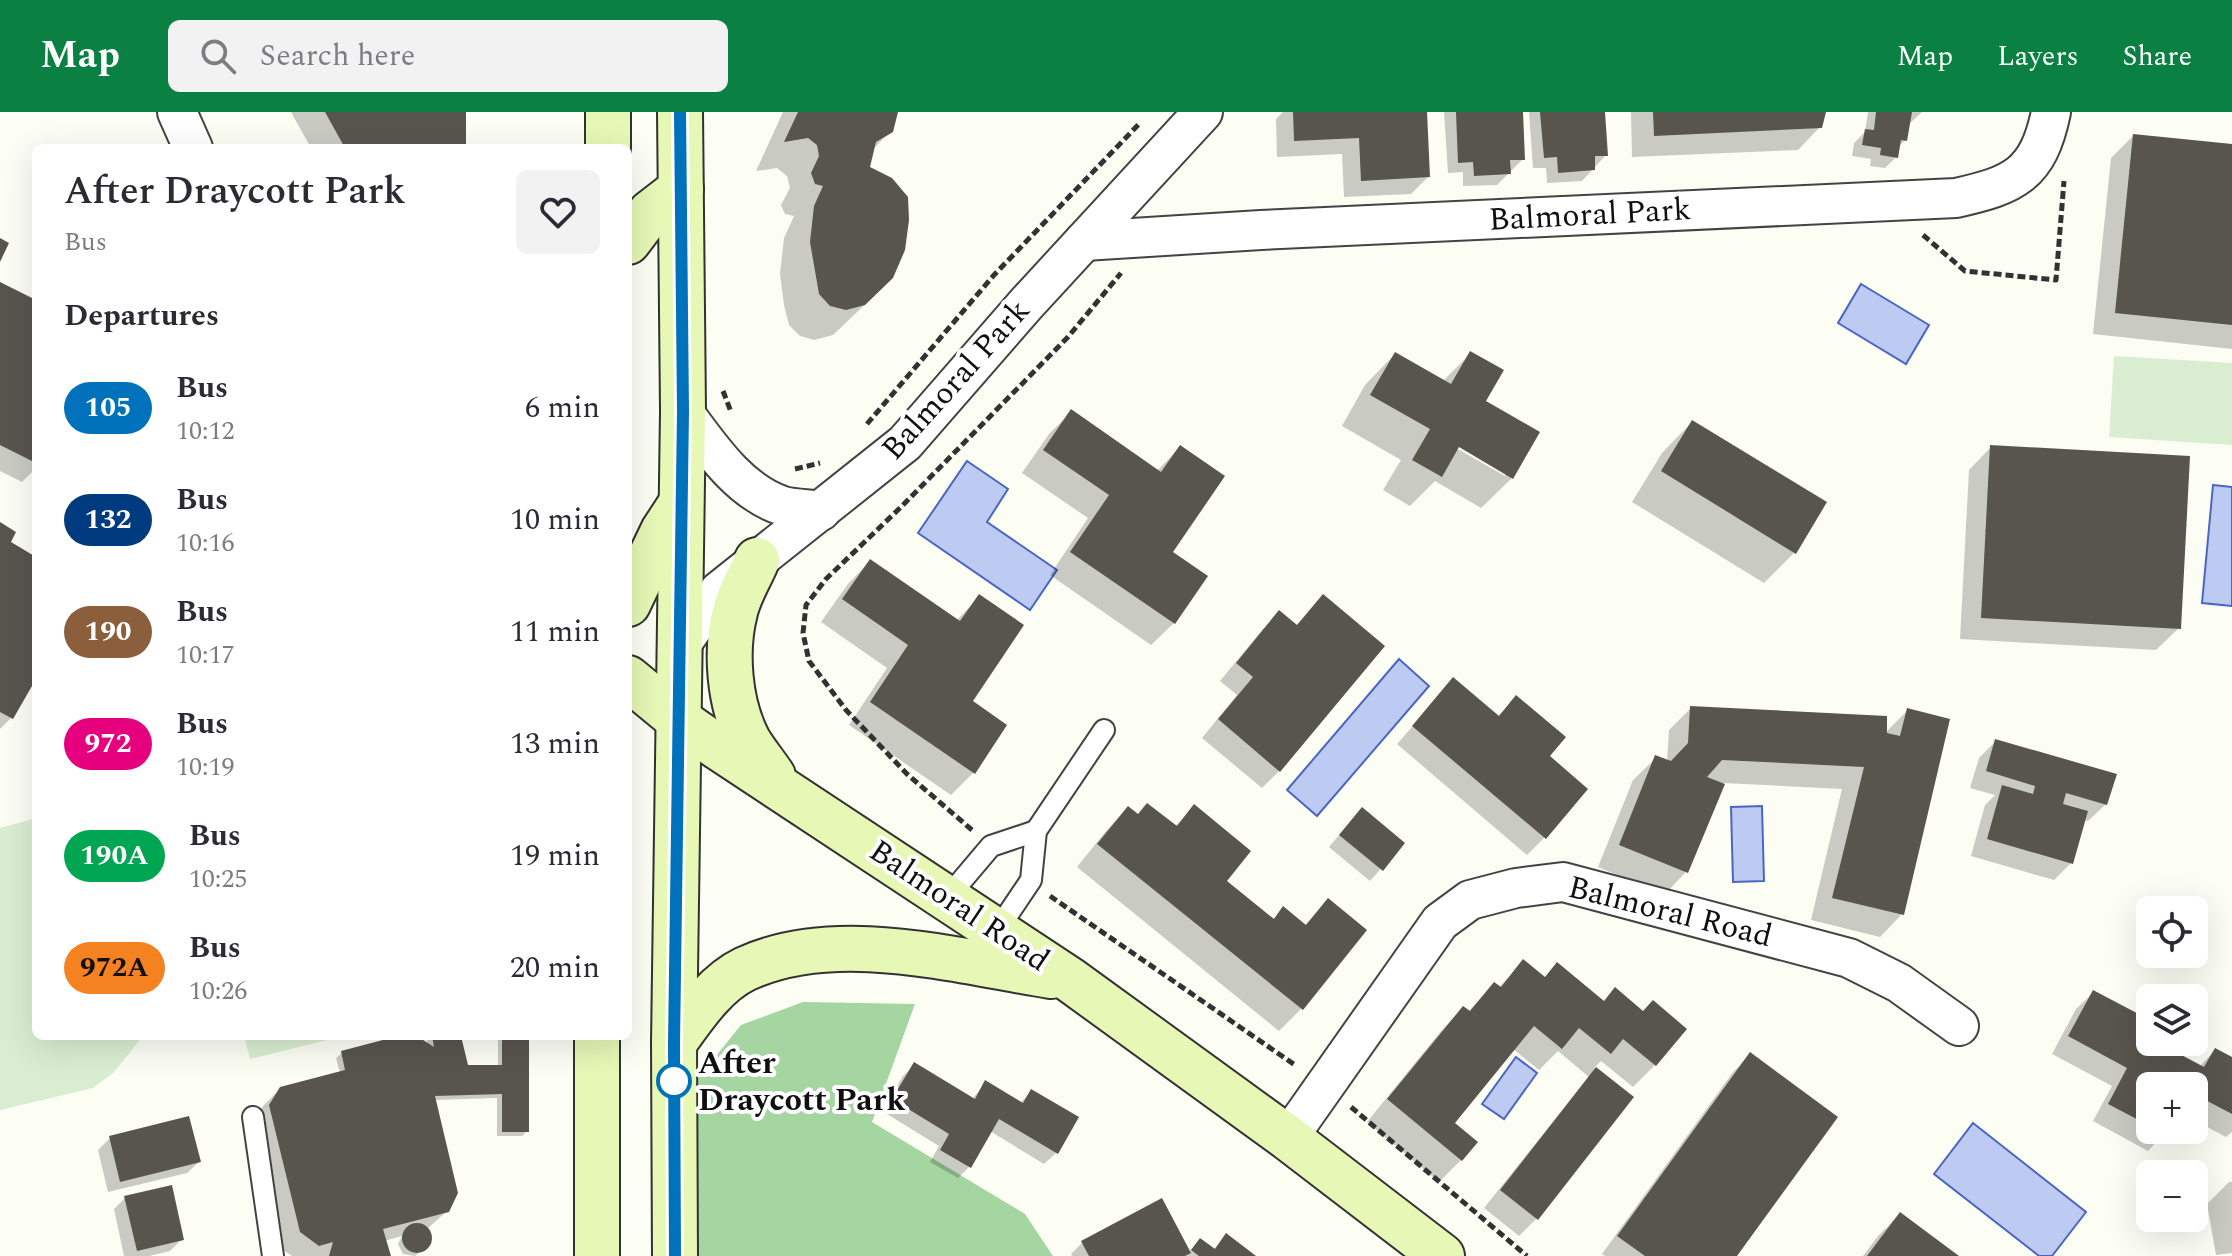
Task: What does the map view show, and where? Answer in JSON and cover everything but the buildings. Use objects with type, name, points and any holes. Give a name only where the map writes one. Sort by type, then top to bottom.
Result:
[{"type":"main road","points":[[608,112],[608,144]]},
{"type":"main road","points":[[675,1256],[674,1043],[683,411],[680,112]]},
{"type":"main road","points":[[632,237],[650,213],[681,189]]},
{"type":"main road","points":[[632,596],[663,531],[682,503]]},
{"type":"main road","points":[[757,560],[736,609],[730,640],[734,701],[748,739],[781,788]]},
{"type":"main road","name":"Balmoral Road","points":[[632,681],[679,720],[1069,979],[1288,1138],[1442,1256]]},
{"type":"main road","points":[[674,1043],[705,1000],[742,970],[788,955],[882,949],[1069,979]]},
{"type":"main road","points":[[597,1040],[597,1256]]},
{"type":"street","points":[[177,112],[191,144]]},
{"type":"street","name":"Balmoral Park","points":[[680,646],[719,591],[905,443],[1203,112]]},
{"type":"street","name":"Balmoral Park","points":[[1084,241],[1276,229],[1956,198],[1998,189],[2025,173],[2046,135],[2051,112]]},
{"type":"street","points":[[683,411],[727,468],[751,488],[783,506],[821,511]]},
{"type":"street","name":"Balmoral Road","points":[[1288,1138],[1440,922],[1470,900],[1516,888],[1563,882],[1849,958],[1899,983],[1959,1026]]},
{"type":"lane","points":[[996,932],[1031,880],[1036,831],[1104,730]]},
{"type":"lane","points":[[947,898],[991,846],[1036,831]]},
{"type":"lane","points":[[253,1117],[273,1256]]},
{"type":"path","points":[[865,427],[994,275],[1123,138],[1143,121]]},
{"type":"path","points":[[991,846],[907,774],[846,710],[809,661],[803,633],[806,605],[826,579],[1068,337],[1151,237]]},
{"type":"path","points":[[790,468],[801,469],[830,460]]},
{"type":"path","points":[[1031,880],[1057,902],[1325,1085],[1527,1256]]},
{"type":"green space","points":[[2114,356],[2232,363],[2232,445],[2109,437]]},
{"type":"green space","points":[[32,819],[32,1040],[140,1040],[113,1073],[93,1088],[0,1110],[0,828]]},
{"type":"green space","points":[[803,1002],[915,1004],[872,1122],[1025,1214],[1053,1256],[696,1256],[695,1082],[741,1025]]},
{"type":"green space","points":[[245,1040],[328,1040],[250,1059]]},
{"type":"water","points":[[1861,284],[1929,325],[1906,364],[1838,323]]},
{"type":"water","points":[[967,461],[1008,489],[987,522],[1057,570],[1030,610],[918,533]]},
{"type":"water","points":[[2213,485],[2232,487],[2232,606],[2202,603]]},
{"type":"water","points":[[1399,659],[1429,686],[1317,816],[1287,790]]},
{"type":"water","points":[[1762,806],[1764,881],[1733,882],[1731,807]]},
{"type":"water","points":[[1516,1057],[1537,1073],[1504,1119],[1482,1104]]},
{"type":"water","points":[[1973,1123],[2086,1212],[2052,1256],[2039,1256],[1934,1174]]},
{"type":"bus line","name":"105","points":[[675,1256],[674,1043],[683,411],[680,112]]},
{"type":"place","name":"After Draycott Park","points":[[674,1081]]}]
